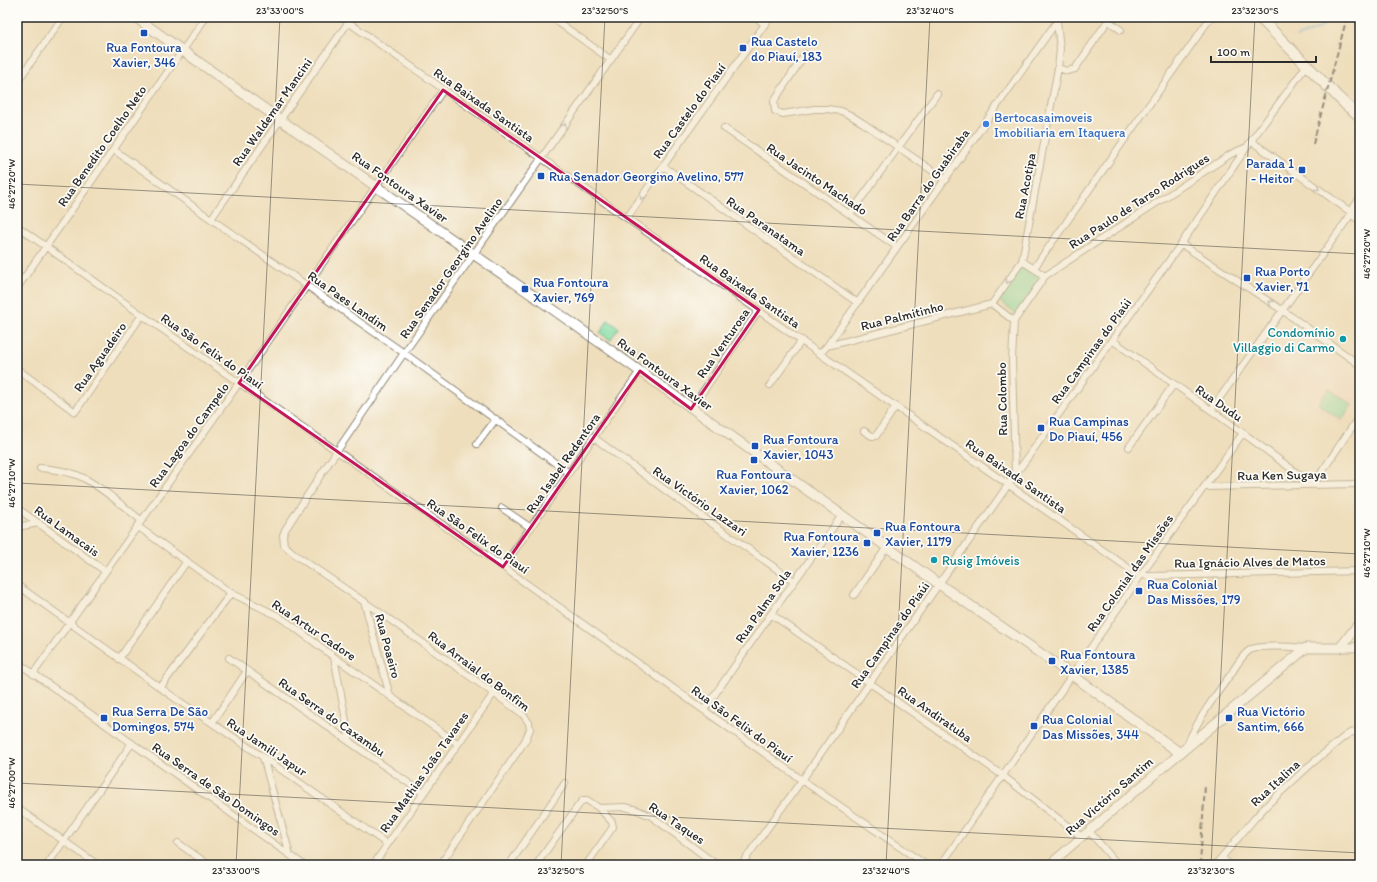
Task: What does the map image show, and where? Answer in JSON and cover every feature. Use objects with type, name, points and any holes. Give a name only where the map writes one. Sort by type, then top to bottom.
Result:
[{"type":"main road","name":"Rua Fontoura Xavier","points":[[135,17],[640,371],[691,409],[939,584],[1183,750]]},
{"type":"main road","points":[[1259,17],[1346,105],[1360,116]]},
{"type":"main road","points":[[1356,216],[1360,202]]},
{"type":"main road","points":[[1340,648],[1360,622]]},
{"type":"main road","name":"Rua Victório Santim","points":[[1183,750],[1306,648],[1340,648]]},
{"type":"street","points":[[17,82],[63,17]]},
{"type":"street","name":"Rua Benedito Coelho Neto","points":[[17,288],[206,17]]},
{"type":"street","points":[[551,17],[611,60]]},
{"type":"street","name":"Rua Senador Georgino Avelino","points":[[283,535],[297,510],[404,353],[641,17]]},
{"type":"street","points":[[755,17],[765,24]]},
{"type":"street","name":"Rua Castelo do Piauí","points":[[627,218],[770,17]]},
{"type":"street","points":[[1034,268],[1211,17]]},
{"type":"street","name":"Rua Acotipa","points":[[1022,260],[1058,68],[1060,43],[1059,19]]},
{"type":"street","name":"Rua Barra do Guabiraba","points":[[827,346],[1059,19]]},
{"type":"street","name":"Rua Baixada Santista","points":[[350,20],[443,90],[760,310],[820,354],[1008,485],[1141,575]]},
{"type":"street","name":"Rua Waldemar Mancini","points":[[211,219],[279,119],[350,20]]},
{"type":"street","points":[[1058,68],[1067,71],[1075,69],[1107,22],[1110,22],[1121,30]]},
{"type":"street","points":[[805,54],[774,101],[773,106],[775,111],[783,114],[814,109],[841,111],[857,119],[946,180]]},
{"type":"street","name":"Rua Campinas do Piaúi","points":[[741,865],[1015,475],[1181,244],[1251,141],[1307,65]]},
{"type":"street","name":"Rua Lagoa do Campelo","points":[[33,674],[239,383],[443,90]]},
{"type":"street","points":[[850,214],[937,94]]},
{"type":"street","name":"Rua Jacinto Machado","points":[[724,128],[897,247]]},
{"type":"street","points":[[1211,410],[1282,310],[1356,216],[1251,141]]},
{"type":"street","name":"Rua Paulo de Tarso Rodrigues","points":[[1046,276],[1231,154],[1247,147]]},
{"type":"street","name":"Rua Paes Landim","points":[[114,150],[404,353],[569,473]]},
{"type":"street","name":"Rua Paranatama","points":[[663,166],[858,303]]},
{"type":"street","name":"Rua São Felix do Piauí","points":[[17,226],[503,567],[802,780],[926,865]]},
{"type":"street","points":[[1181,244],[1282,310],[1360,365]]},
{"type":"street","points":[[1022,260],[1034,268],[1046,276],[1014,322],[992,304],[1022,260]]},
{"type":"street","name":"Rua Palmitinho","points":[[827,346],[992,304]]},
{"type":"street","name":"Rua Venturosa","points":[[691,409],[760,310]]},
{"type":"street","name":"Rua Aguadeiro","points":[[17,369],[75,412],[142,315]]},
{"type":"street","name":"Rua Colombo","points":[[1014,322],[1012,360],[1015,475]]},
{"type":"street","points":[[770,385],[802,340]]},
{"type":"street","name":"Rua Dudu","points":[[1112,340],[1243,433],[1313,485]]},
{"type":"street","points":[[820,354],[827,346]]},
{"type":"street","name":"Rua Isabel Redentora","points":[[503,567],[640,371]]},
{"type":"street","points":[[1129,447],[1174,384]]},
{"type":"street","points":[[864,430],[872,436],[876,436],[896,406]]},
{"type":"street","points":[[1313,485],[1360,414]]},
{"type":"street","points":[[477,444],[496,419]]},
{"type":"street","name":"Rua Colonial das Missões","points":[[941,865],[1141,575],[1243,433]]},
{"type":"street","name":"Rua Victório Lazzari","points":[[593,437],[687,506],[794,581]]},
{"type":"street","name":"Rua Artur Cadore","points":[[40,468],[65,471],[84,479],[187,561],[231,593],[278,616],[299,630],[334,657],[457,744]]},
{"type":"street","name":"Rua Ken Sugaya","points":[[1204,487],[1360,484]]},
{"type":"street","name":"Rua Lamacais","points":[[17,508],[105,571]]},
{"type":"street","points":[[502,508],[531,528]]},
{"type":"street","name":"Rua Palma Sola","points":[[704,710],[842,515]]},
{"type":"street","points":[[17,527],[39,523]]},
{"type":"street","name":"Rua Arraial do Bonfim","points":[[283,535],[284,545],[289,550],[494,693],[525,716],[529,723],[529,734],[440,865]]},
{"type":"street","points":[[854,594],[887,547]]},
{"type":"street","points":[[119,659],[187,561]]},
{"type":"street","name":"Rua Ignácio Alves de Matos","points":[[1141,575],[1360,571]]},
{"type":"street","name":"Rua Jamili Japur","points":[[17,585],[160,688],[263,757],[387,844]]},
{"type":"street","points":[[160,688],[231,593]]},
{"type":"street","name":"Rua Poaeiro","points":[[364,601],[390,696]]},
{"type":"street","name":"Rua Andiratuba","points":[[771,614],[1002,775],[1082,837]]},
{"type":"street","name":"Rua Victório Santim","points":[[1340,648],[1360,647]]},
{"type":"street","name":"Rua Victório Santim","points":[[1050,865],[1183,750],[1193,730],[1216,695],[1238,663],[1250,650],[1260,648],[1306,648]]},
{"type":"street","points":[[334,657],[350,742]]},
{"type":"street","name":"Rua Serra do Caxambu","points":[[229,658],[423,793]]},
{"type":"street","name":"Rua Serra de São Domingos","points":[[17,662],[304,865]]},
{"type":"street","points":[[212,723],[247,671]]},
{"type":"street","name":"Rua Mathias João Tavares","points":[[373,865],[494,693]]},
{"type":"street","name":"Rua Italina","points":[[1215,865],[1255,818],[1278,794],[1344,737],[1350,733],[1360,731]]},
{"type":"street","points":[[47,865],[132,743]]},
{"type":"street","points":[[263,757],[290,855]]},
{"type":"street","points":[[508,865],[565,783]]},
{"type":"street","name":"Rua Taques","points":[[536,865],[583,800],[587,800],[599,808],[625,807],[651,816],[717,865]]},
{"type":"street","points":[[17,808],[98,865]]},
{"type":"street","points":[[586,865],[613,827],[612,822],[599,808]]},
{"type":"street","points":[[1089,830],[1118,865]]},
{"type":"street","points":[[178,843],[209,865]]},
{"type":"street","points":[[1221,858],[1231,865]]},
{"type":"highlighted area","points":[[443,90],[759,310],[691,409],[640,371],[503,567],[239,383]]},
{"type":"shaded area","points":[[1285,323],[1360,375],[1360,398],[1340,426],[1254,365]]},
{"type":"green space","points":[[1023,265],[1042,278],[1017,314],[998,300]]},
{"type":"green space","points":[[608,320],[619,328],[610,340],[600,333]]},
{"type":"green space","points":[[1329,389],[1352,405],[1341,420],[1318,404]]},
{"type":"waterway","points":[[1297,37],[1320,28],[1329,17]]},
{"type":"waterway","points":[[1344,17],[1360,28]]},
{"type":"railway","points":[[1313,144],[1347,17]]},
{"type":"railway","points":[[1200,865],[1205,785]]},
{"type":"place","name":"Rua Fontoura Xavier, 346","points":[[144,33]]},
{"type":"place","name":"Rua Castelo do Piauí, 183","points":[[743,48]]},
{"type":"place","name":"Bertocasaimoveis Imobiliaria em Itaquera","points":[[986,124]]},
{"type":"place","name":"Parada 1 - Heitor","points":[[1302,170]]},
{"type":"place","name":"Rua Senador Georgino Avelino, 577","points":[[541,176]]},
{"type":"place","name":"Rua Porto Xavier, 71","points":[[1247,278]]},
{"type":"place","name":"Rua Fontoura Xavier, 769","points":[[525,289]]},
{"type":"place","name":"Condomínio Villaggio di Carmo","points":[[1343,339]]},
{"type":"place","name":"Rua Campinas Do Piauí, 456","points":[[1041,428]]},
{"type":"place","name":"Rua Fontoura Xavier, 1043","points":[[755,446]]},
{"type":"place","name":"Rua Fontoura Xavier, 1062","points":[[754,460]]},
{"type":"place","name":"Rua Fontoura Xavier, 1179","points":[[877,533]]},
{"type":"place","name":"Rua Fontoura Xavier, 1236","points":[[867,543]]},
{"type":"place","name":"Rusig Imóveis","points":[[934,560]]},
{"type":"place","name":"Rua Colonial Das Missões, 179","points":[[1139,591]]},
{"type":"place","name":"Rua Fontoura Xavier, 1385","points":[[1052,661]]},
{"type":"place","name":"Rua Serra De São Domingos, 574","points":[[104,718]]},
{"type":"place","name":"Rua Victório Santim, 666","points":[[1229,718]]},
{"type":"place","name":"Rua Colonial Das Missões, 344","points":[[1034,726]]}]
